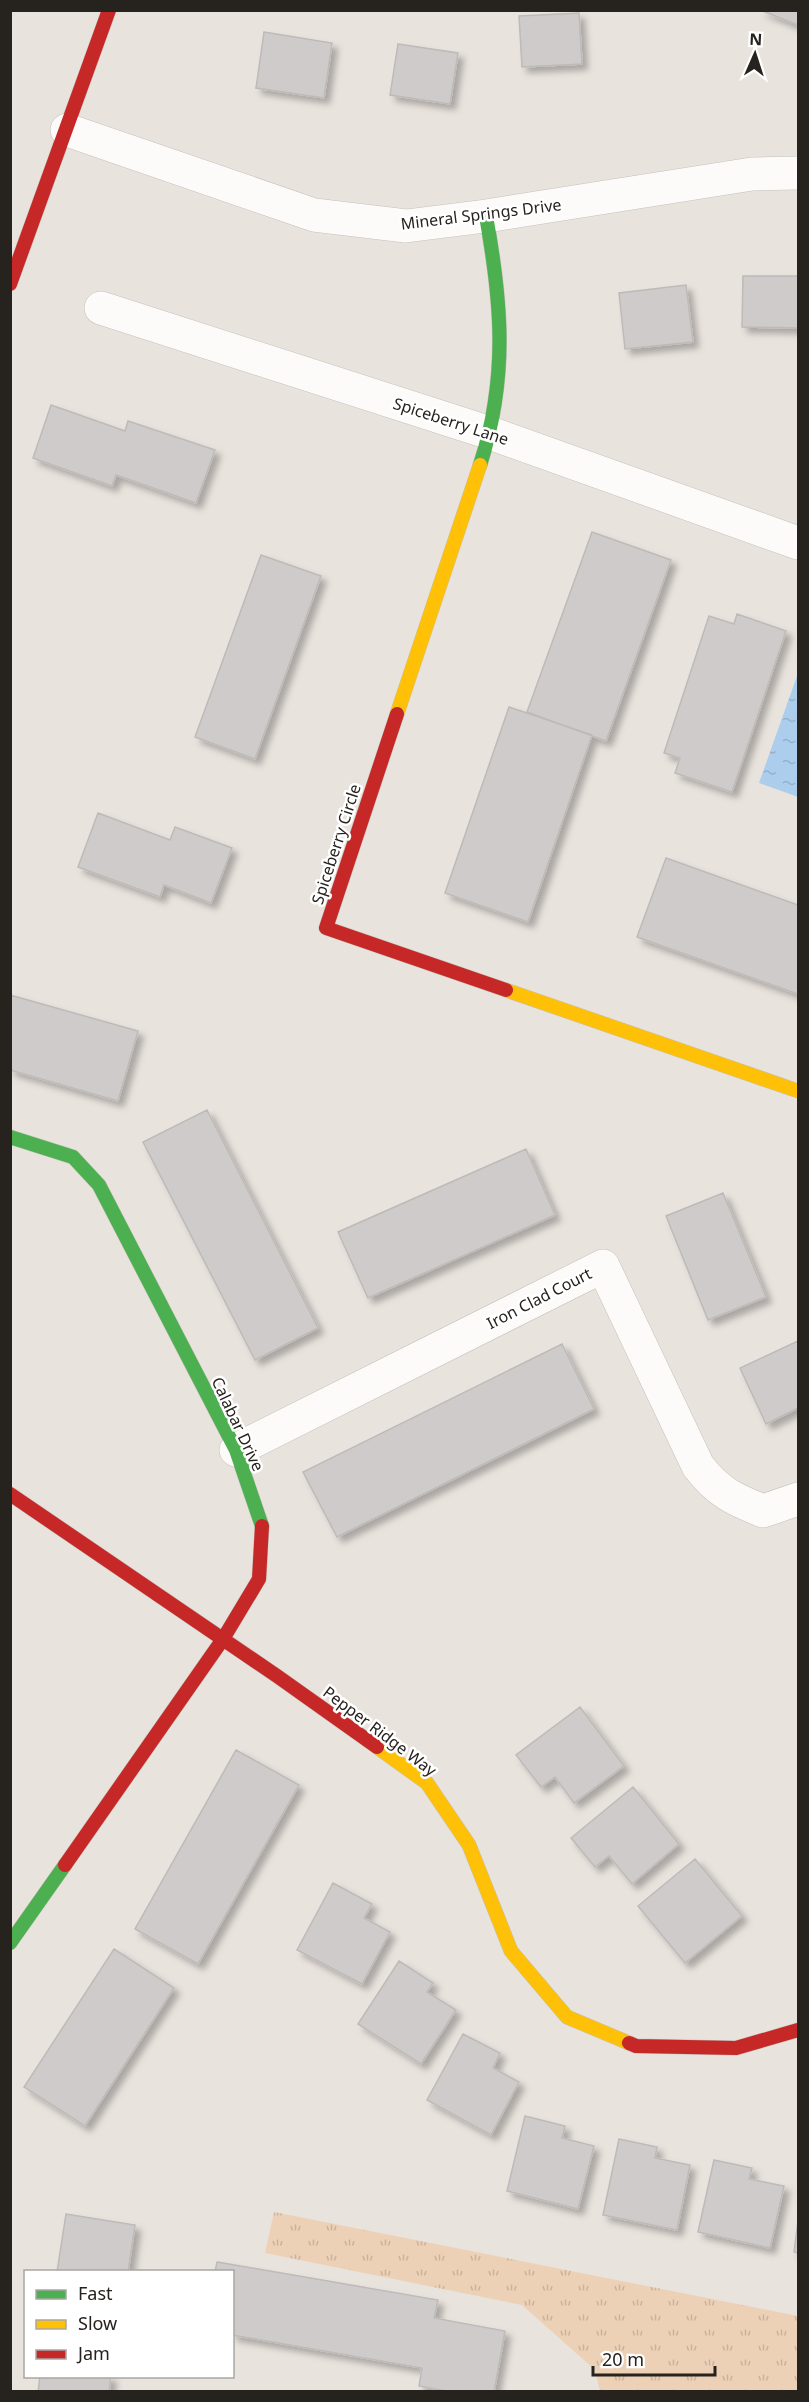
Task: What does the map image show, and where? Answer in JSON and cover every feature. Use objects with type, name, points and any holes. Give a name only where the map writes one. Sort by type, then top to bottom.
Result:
[{"type":"street","points":[[10,284],[109,10]]},
{"type":"street","name":"Mineral Springs Drive","points":[[67,130],[314,215],[406,226],[486,216],[752,174],[798,173]]},
{"type":"street","points":[[486,216],[497,278],[501,352],[490,433]]},
{"type":"street","name":"Spiceberry Lane","points":[[101,308],[490,433],[798,543]]},
{"type":"street","name":"Spiceberry Circle","points":[[490,433],[326,928],[798,1091]]},
{"type":"street","name":"Calabar Drive","points":[[10,1137],[74,1157],[99,1185],[236,1450],[262,1524],[259,1579],[223,1640],[10,1942]]},
{"type":"street","name":"Iron Clad Court","points":[[236,1450],[603,1266],[698,1466],[712,1485],[738,1501],[763,1511],[798,1499]]},
{"type":"street","name":"Pepper Ridge Way","points":[[10,1494],[427,1783],[469,1845],[511,1951],[567,2017],[636,2046],[736,2048],[798,2030]]},
{"type":"green space","points":[[274,2212],[798,2316],[798,2391],[600,2391],[595,2370],[522,2305],[265,2253]]},
{"type":"water","points":[[798,677],[798,797],[759,783]]},
{"type":"building","points":[[760,10],[798,10],[798,25]]},
{"type":"building","points":[[579,13],[582,64],[522,67],[519,16]]},
{"type":"building","points":[[264,32],[332,43],[324,98],[256,88]]},
{"type":"building","points":[[398,44],[458,53],[450,104],[390,95]]},
{"type":"building","points":[[743,276],[798,276],[798,328],[742,327]]},
{"type":"building","points":[[686,285],[693,342],[625,349],[619,293]]},
{"type":"building","points":[[51,405],[125,431],[128,421],[215,450],[196,503],[116,475],[112,486],[33,458]]},
{"type":"building","points":[[592,532],[671,560],[606,741],[527,712]]},
{"type":"building","points":[[261,555],[321,576],[255,759],[195,737]]},
{"type":"building","points":[[737,614],[786,631],[732,792],[675,773],[680,758],[664,753],[709,616],[734,624]]},
{"type":"building","points":[[509,707],[592,735],[528,922],[445,893]]},
{"type":"building","points":[[98,813],[170,840],[175,827],[232,848],[211,903],[164,885],[160,897],[78,867]]},
{"type":"building","points":[[666,858],[798,905],[798,994],[637,937]]},
{"type":"building","points":[[10,995],[138,1031],[118,1101],[10,1070]]},
{"type":"building","points":[[207,1110],[318,1328],[255,1360],[143,1142]]},
{"type":"building","points":[[526,1149],[555,1215],[368,1298],[338,1232]]},
{"type":"building","points":[[723,1193],[766,1297],[708,1320],[666,1216]]},
{"type":"building","points":[[798,1341],[798,1408],[766,1424],[740,1368]]},
{"type":"building","points":[[562,1344],[594,1409],[337,1537],[303,1472]]},
{"type":"building","points":[[580,1707],[624,1766],[574,1803],[555,1777],[541,1787],[516,1755]]},
{"type":"building","points":[[236,1750],[299,1785],[198,1964],[135,1929]]},
{"type":"building","points":[[633,1787],[679,1844],[632,1884],[609,1856],[595,1867],[571,1838]]},
{"type":"building","points":[[695,1859],[742,1916],[685,1963],[638,1906]]},
{"type":"building","points":[[333,1883],[372,1904],[364,1918],[390,1932],[362,1984],[297,1950]]},
{"type":"building","points":[[114,1949],[174,1988],[85,2126],[24,2087]]},
{"type":"building","points":[[399,1961],[433,1983],[427,1992],[456,2010],[421,2064],[358,2024]]},
{"type":"building","points":[[463,2034],[500,2053],[493,2068],[519,2082],[491,2135],[427,2100]]},
{"type":"building","points":[[525,2116],[565,2126],[562,2138],[594,2146],[578,2209],[507,2191]]},
{"type":"building","points":[[619,2139],[657,2147],[655,2158],[690,2165],[677,2230],[603,2215]]},
{"type":"building","points":[[714,2160],[752,2168],[749,2179],[784,2186],[770,2248],[698,2232]]},
{"type":"building","points":[[66,2214],[135,2225],[128,2270],[57,2270]]},
{"type":"building","points":[[798,2221],[798,2253],[794,2252]]},
{"type":"building","points":[[217,2262],[438,2300],[434,2318],[505,2331],[494,2392],[451,2392],[419,2386],[422,2368],[234,2335],[234,2270],[215,2270]]},
{"type":"building","points":[[40,2378],[111,2378],[109,2392],[38,2392]]},
{"type":"traffic: fast","points":[[480,465],[495,402],[500,341],[496,280],[486,216]]},
{"type":"traffic: fast","points":[[10,1137],[73,1157],[99,1185],[236,1450],[262,1526]]},
{"type":"traffic: fast","points":[[10,1943],[65,1865]]},
{"type":"traffic: slow","points":[[397,714],[480,465]]},
{"type":"traffic: slow","points":[[506,990],[798,1091]]},
{"type":"traffic: slow","points":[[377,1747],[427,1783],[469,1845],[511,1951],[567,2017],[629,2043]]},
{"type":"traffic: jam","points":[[10,284],[109,10]]},
{"type":"traffic: jam","points":[[397,714],[326,928],[506,990]]},
{"type":"traffic: jam","points":[[10,1494],[377,1747]]},
{"type":"traffic: jam","points":[[65,1865],[223,1639],[259,1579],[262,1526]]},
{"type":"traffic: jam","points":[[629,2043],[636,2046],[736,2048],[798,2030]]}]
